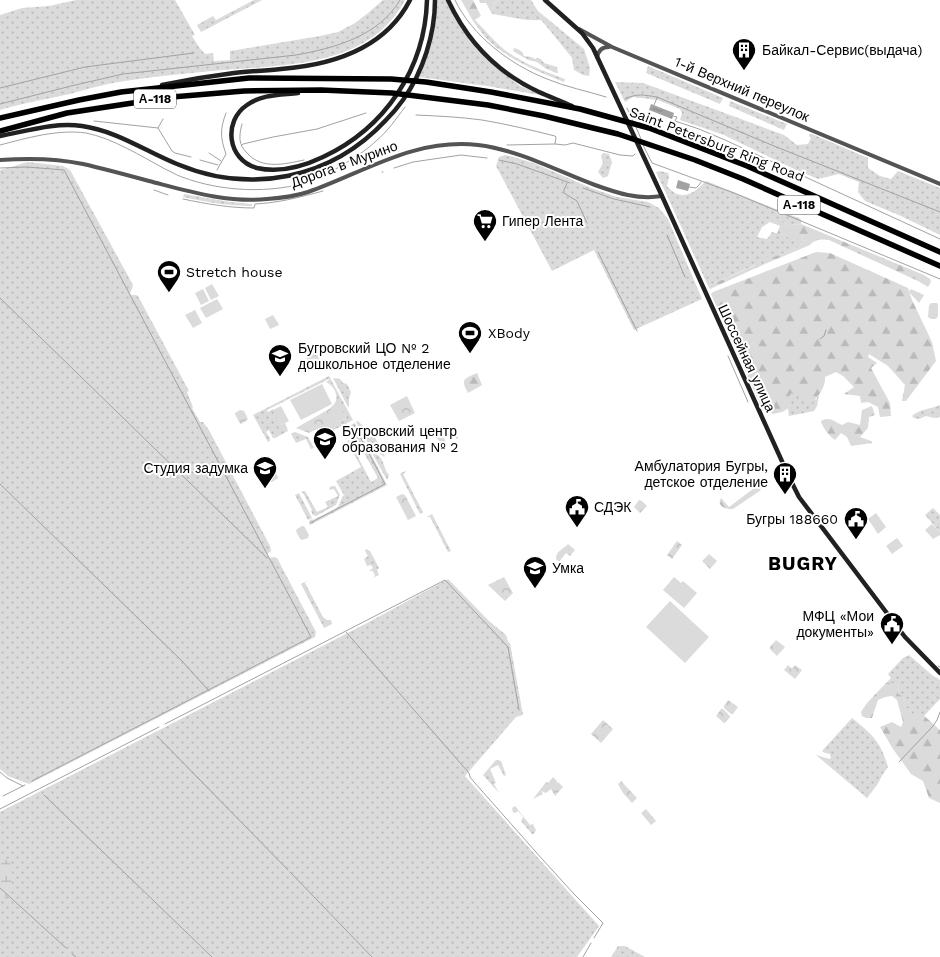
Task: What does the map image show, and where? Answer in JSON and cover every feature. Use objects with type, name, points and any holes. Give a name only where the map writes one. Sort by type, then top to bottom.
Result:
[{"type":"highway","name":"Saint Petersburg Ring Road","points":[[0,118],[121,92],[249,78],[391,79],[426,82],[492,92],[580,109],[649,128],[747,166],[940,252]]},
{"type":"highway","name":"Saint Petersburg Ring Road","points":[[0,131],[67,113],[172,97],[244,92],[321,90],[382,93],[488,105],[618,134],[695,160],[743,179],[940,266]]},
{"type":"main road","points":[[146,88],[235,72],[312,65],[346,56],[381,37],[399,18],[410,0]]},
{"type":"main road","points":[[321,90],[268,96],[246,105],[232,125],[232,143],[237,154],[244,162],[254,167],[280,170],[315,161],[359,135],[391,103],[410,72],[421,42],[427,0]]},
{"type":"main road","points":[[0,136],[52,126],[80,126],[104,130],[118,135],[194,171],[217,176],[254,180],[282,178],[307,172],[334,160],[354,148],[374,132],[403,101],[421,68],[435,12],[435,0]]},
{"type":"main road","points":[[448,0],[474,43],[492,61],[522,83],[580,109]]},
{"type":"main road","name":"1-й Верхний переулок","points":[[545,0],[576,27]]},
{"type":"main road","name":"Шоссейная улица","points":[[576,27],[587,39],[598,57],[799,497],[905,637],[940,673]]},
{"type":"street","name":"1-й Верхний переулок","points":[[576,27],[612,47],[940,184]]},
{"type":"street","points":[[598,57],[602,48],[612,47]]},
{"type":"street","name":"Дорога в Мурино","points":[[0,160],[29,158],[80,164],[209,196],[250,200],[306,193],[385,160],[416,150],[465,144],[478,145],[522,156],[588,183],[627,195],[649,198],[662,196]]},
{"type":"green space","points":[[76,0],[175,0],[195,35],[192,36],[199,47],[205,54],[213,53],[214,61],[230,60],[230,51],[338,32],[355,23],[383,0],[405,0],[390,22],[371,38],[349,50],[325,58],[300,63],[187,73],[118,82],[0,110],[0,15],[22,8],[49,6]]},
{"type":"green space","points":[[254,0],[262,0],[201,32],[197,25],[213,16],[216,20]]},
{"type":"green space","points":[[437,0],[446,0],[462,29],[485,57],[520,86],[540,95],[419,77],[432,39],[436,20]]},
{"type":"green space","points":[[461,0],[473,0],[481,16],[473,21]]},
{"type":"green space","points":[[479,0],[498,0],[495,2],[492,14],[486,3],[480,3]]},
{"type":"green space","points":[[498,0],[531,0],[538,11],[584,49],[590,68],[589,76],[574,70],[572,58],[541,20],[492,14],[495,2]]},
{"type":"green space","points":[[475,20],[495,42],[509,53],[528,64],[565,79],[564,82],[522,64],[502,52],[485,37],[473,21]]},
{"type":"green space","points":[[514,48],[520,50],[524,56],[541,59],[544,63],[557,67],[558,73],[545,68],[537,62],[528,60],[513,51]]},
{"type":"green space","points":[[648,66],[723,98],[720,104],[646,73]]},
{"type":"green space","points":[[615,82],[643,83],[784,135],[797,145],[808,144],[811,138],[809,134],[812,134],[868,158],[868,168],[880,176],[891,179],[898,171],[940,188],[940,235],[865,201],[858,192],[859,182],[839,174],[818,179],[724,135],[680,120],[682,113],[680,109],[658,100],[633,97],[625,102]]},
{"type":"green space","points":[[730,101],[787,124],[784,130],[729,106]]},
{"type":"green space","points":[[603,153],[609,154],[612,162],[608,176],[603,178],[598,172],[603,163],[601,156]]},
{"type":"green space","points":[[505,155],[536,164],[617,197],[648,202],[659,208],[668,219],[702,299],[634,330],[594,250],[552,271],[496,166],[499,157]]},
{"type":"green space","points":[[28,162],[63,166],[70,170],[133,285],[131,295],[138,296],[189,391],[187,392],[192,408],[200,422],[203,422],[209,430],[270,546],[271,551],[267,554],[269,558],[277,558],[316,632],[315,637],[29,784],[8,776],[0,769],[0,170]]},
{"type":"green space","points":[[656,172],[668,173],[667,186],[677,194],[689,194],[706,181],[801,219],[801,224],[791,225],[769,219],[767,221],[770,222],[762,227],[757,237],[767,239],[772,232],[808,238],[799,247],[764,261],[765,264],[756,268],[755,265],[708,286]]},
{"type":"green space","points":[[184,194],[252,204],[252,206],[209,202],[183,197]]},
{"type":"green space","points":[[769,218],[791,225],[801,224],[924,275],[931,282],[928,287],[829,240],[816,241],[765,264],[765,257],[769,256],[771,258],[799,247],[802,242],[807,240],[807,238],[802,236],[793,241],[783,234],[777,234],[780,226],[767,221]]},
{"type":"green space","points":[[816,252],[830,253],[908,288],[932,342],[936,361],[906,401],[902,401],[905,385],[888,366],[869,354],[868,357],[877,363],[871,368],[890,403],[891,416],[880,417],[878,407],[868,402],[861,403],[860,396],[844,394],[854,387],[836,372],[825,377],[823,388],[811,404],[806,404],[805,396],[800,393],[792,393],[788,398],[791,404],[789,408],[782,412],[773,414],[761,406],[711,294]]},
{"type":"green space","points":[[756,265],[756,268],[710,289],[708,286]]},
{"type":"green space","points":[[212,284],[219,296],[211,300],[205,288]]},
{"type":"green space","points":[[203,289],[209,301],[201,305],[195,293]]},
{"type":"green space","points":[[911,289],[924,295],[919,303],[909,292]]},
{"type":"green space","points":[[217,299],[223,309],[206,318],[200,308]]},
{"type":"green space","points":[[931,303],[937,303],[938,305],[938,316],[936,319],[928,317]]},
{"type":"green space","points":[[195,310],[202,323],[193,328],[185,315]]},
{"type":"green space","points":[[273,315],[279,325],[270,329],[265,319]]},
{"type":"green space","points":[[316,352],[322,365],[317,367],[313,360],[315,358],[308,361],[306,357]]},
{"type":"green space","points":[[477,373],[482,385],[468,393],[464,382]]},
{"type":"green space","points":[[329,376],[353,420],[332,431],[330,428],[346,418],[339,406],[331,409],[336,401],[336,394],[335,390],[326,382],[329,379],[267,410],[268,412],[273,409],[281,425],[285,423],[288,431],[273,438],[269,430],[266,432],[270,438],[268,442],[253,415]]},
{"type":"green space","points":[[333,378],[340,379],[343,383],[347,384],[351,392],[348,407]]},
{"type":"green space","points":[[322,384],[332,404],[301,420],[290,400]]},
{"type":"green space","points":[[792,393],[800,393],[816,400],[819,394],[814,411],[789,416],[788,398]]},
{"type":"green space","points":[[407,396],[415,413],[399,421],[390,405]]},
{"type":"green space","points":[[339,405],[346,418],[338,422],[331,409]]},
{"type":"green space","points":[[940,405],[940,417],[926,416],[919,419],[912,416],[922,410]]},
{"type":"green space","points":[[281,406],[289,421],[281,425],[273,410]]},
{"type":"green space","points":[[872,406],[875,415],[869,417],[868,428],[860,437],[872,443],[851,446],[847,437],[841,433],[835,440],[826,432],[821,421],[829,419],[842,425],[848,422],[860,425],[862,410]]},
{"type":"green space","points":[[331,408],[339,424],[331,428],[332,431],[320,435],[315,432],[317,429],[309,433],[296,428]]},
{"type":"green space","points":[[240,410],[244,411],[248,419],[241,424],[235,414]]},
{"type":"green space","points":[[358,421],[364,427],[371,430],[384,457],[372,451],[356,422]]},
{"type":"green space","points":[[355,423],[387,485],[310,525],[309,521],[338,507],[343,495],[345,497],[336,481],[361,467],[347,441],[349,440],[371,482],[378,478],[349,426]]},
{"type":"green space","points":[[451,426],[458,438],[456,439],[451,429],[442,434],[447,444],[442,446],[436,436],[433,437],[432,435]]},
{"type":"green space","points":[[295,432],[308,437],[314,448],[311,449],[306,439],[296,443],[291,434]]},
{"type":"green space","points":[[372,453],[381,459],[389,475],[387,480]]},
{"type":"green space","points":[[271,468],[274,469],[278,477],[272,482],[269,481],[265,473]]},
{"type":"green space","points":[[405,471],[403,474],[423,512],[420,514],[400,474]]},
{"type":"green space","points":[[335,486],[340,495],[336,505],[316,516],[313,515],[301,492],[305,491],[317,512],[328,507],[325,502],[338,496],[334,489],[330,490],[329,488]]},
{"type":"green space","points":[[757,486],[761,490],[733,509],[727,509],[720,503],[721,498],[729,507]]},
{"type":"green space","points":[[299,493],[312,518],[308,520],[295,495]]},
{"type":"green space","points":[[402,494],[405,495],[416,516],[408,520],[396,497]]},
{"type":"green space","points":[[639,500],[647,506],[640,513],[634,507]]},
{"type":"green space","points":[[933,508],[940,515],[940,532],[925,515]]},
{"type":"green space","points":[[876,513],[886,527],[878,534],[868,519]]},
{"type":"green space","points":[[432,514],[451,551],[448,552],[430,517],[427,517]]},
{"type":"green space","points":[[932,524],[940,532],[940,535],[933,539],[925,530]]},
{"type":"green space","points":[[304,526],[309,535],[308,538],[302,540],[296,531]]},
{"type":"green space","points":[[897,538],[903,546],[892,554],[886,546]]},
{"type":"green space","points":[[677,541],[682,545],[672,559],[667,555]]},
{"type":"green space","points":[[568,544],[575,550],[570,556],[566,553],[559,562],[556,559],[557,554]]},
{"type":"green space","points":[[366,549],[370,551],[379,568],[377,570],[379,575],[373,578],[375,576],[373,571],[369,571],[373,568],[371,565],[367,566],[364,559],[368,556],[365,551]]},
{"type":"green space","points":[[709,554],[717,561],[710,569],[702,561]]},
{"type":"green space","points":[[504,577],[513,593],[505,601],[488,585]]},
{"type":"green space","points":[[674,577],[681,583],[683,581],[697,593],[684,608],[663,590]]},
{"type":"green space","points":[[448,579],[489,621],[506,635],[510,643],[523,715],[516,717],[465,776],[599,926],[577,957],[0,957],[0,812],[369,622]]},
{"type":"green space","points":[[307,581],[305,583],[323,617],[331,620],[332,624],[324,628],[301,584]]},
{"type":"green space","points":[[670,601],[709,637],[685,663],[646,627]]},
{"type":"green space","points":[[776,640],[785,647],[777,656],[769,648]]},
{"type":"green space","points":[[909,655],[940,680],[940,699],[924,716],[913,715],[906,708],[902,696],[898,694],[899,686],[895,683],[886,683],[891,678],[888,674],[903,658]]},
{"type":"green space","points":[[788,665],[792,669],[795,665],[802,670],[795,679],[784,670]]},
{"type":"green space","points":[[886,683],[896,683],[899,686],[898,694],[905,701],[906,708],[909,708],[913,715],[920,712],[940,730],[940,803],[929,798],[923,781],[911,774],[880,727],[892,722],[901,727],[903,722],[897,700],[892,696],[878,700],[872,718],[862,716],[861,712],[867,703]]},
{"type":"green space","points":[[728,700],[738,707],[733,714],[724,708]]},
{"type":"green space","points":[[721,709],[730,716],[724,723],[716,716]]},
{"type":"green space","points":[[852,718],[875,739],[888,767],[867,798],[816,755],[831,758],[830,754],[822,751]]},
{"type":"green space","points":[[603,720],[613,729],[601,743],[591,734]]},
{"type":"green space","points":[[496,760],[501,761],[506,775],[504,776],[498,765],[490,769],[496,783],[494,784],[499,793],[483,775]]},
{"type":"green space","points":[[553,777],[557,781],[556,783],[558,782],[563,787],[555,796],[551,789],[546,793],[541,791],[543,794],[533,799],[546,782],[548,783]]},
{"type":"green space","points":[[621,781],[637,798],[632,803],[618,784]]},
{"type":"green space","points":[[515,806],[530,825],[533,824],[536,830],[534,834],[521,821],[523,817],[518,811],[513,812],[512,808]]},
{"type":"green space","points":[[646,809],[656,821],[651,825],[641,813]]},
{"type":"green space","points":[[0,854],[10,863],[12,871],[11,890],[5,899],[0,895]]},
{"type":"green space","points":[[618,946],[625,946],[645,957],[611,957]]},
{"type":"water","points":[[651,104],[674,113],[672,119],[649,110]]},
{"type":"water","points":[[678,180],[690,184],[688,191],[676,188]]},
{"type":"waterway","points":[[0,104],[123,74],[296,55],[326,49],[368,31],[380,23],[400,0]]},
{"type":"waterway","points":[[455,0],[471,26],[494,48],[520,66],[569,87],[606,97]]},
{"type":"waterway","points":[[0,88],[85,67],[194,53]]},
{"type":"waterway","points":[[625,99],[637,95],[657,97],[940,212]]},
{"type":"waterway","points":[[654,105],[657,98]]},
{"type":"waterway","points":[[0,145],[54,133],[86,133],[116,143],[165,169],[197,182],[247,190],[280,188],[312,181],[349,161],[380,137],[392,125],[405,107]]},
{"type":"waterway","points":[[627,108],[633,121]]},
{"type":"waterway","points":[[217,170],[226,154],[222,133],[226,113]]},
{"type":"waterway","points":[[241,146],[273,137],[317,129],[366,113]]},
{"type":"waterway","points":[[416,115],[474,119],[509,125],[555,136],[555,144]]},
{"type":"waterway","points":[[673,116],[677,117],[675,121],[725,140],[940,239]]},
{"type":"waterway","points":[[163,119],[158,128],[172,151],[191,157]]},
{"type":"waterway","points":[[94,121],[158,128]]},
{"type":"waterway","points":[[242,124],[241,143],[244,150],[253,158],[267,164],[304,160]]},
{"type":"waterway","points":[[636,127],[641,139]]},
{"type":"waterway","points":[[507,145],[565,145],[573,143],[620,155],[633,156],[635,154]]},
{"type":"waterway","points":[[643,145],[652,163],[734,193],[940,279]]},
{"type":"waterway","points":[[209,153],[221,161]]},
{"type":"waterway","points":[[394,168],[413,162],[461,155],[487,158]]},
{"type":"waterway","points":[[200,160],[218,165]]},
{"type":"waterway","points":[[499,160],[517,164],[570,183]]},
{"type":"waterway","points":[[0,168],[27,167],[64,170],[311,637],[32,781]]},
{"type":"waterway","points":[[689,187],[696,188],[701,182]]},
{"type":"waterway","points":[[567,183],[564,193],[577,201],[587,223]]},
{"type":"waterway","points":[[583,188],[614,199],[650,207]]},
{"type":"waterway","points":[[154,190],[168,195]]},
{"type":"waterway","points":[[183,199],[218,205],[254,208],[255,204],[281,201],[323,191]]},
{"type":"waterway","points":[[667,235],[685,277]]},
{"type":"waterway","points":[[598,252],[637,331]]},
{"type":"waterway","points":[[0,298],[267,558]]},
{"type":"waterway","points":[[820,339],[824,336],[826,330]]},
{"type":"waterway","points":[[728,356],[748,402]]},
{"type":"waterway","points":[[310,523],[385,484],[354,425]]},
{"type":"waterway","points":[[0,484],[182,661],[209,691]]},
{"type":"waterway","points":[[165,724],[445,580],[508,647],[519,710]]},
{"type":"waterway","points":[[346,632],[469,773],[474,782],[574,894],[603,923],[594,938]]},
{"type":"waterway","points":[[899,762],[933,726],[940,712]]},
{"type":"waterway","points":[[0,809],[159,727]]},
{"type":"waterway","points":[[157,736],[288,870]]},
{"type":"waterway","points":[[0,772],[7,778],[23,786],[25,785]]},
{"type":"waterway","points":[[3,796],[23,786]]},
{"type":"waterway","points":[[44,795],[212,957]]},
{"type":"waterway","points":[[290,872],[372,957]]},
{"type":"waterway","points":[[0,888],[66,948]]},
{"type":"waterway","points":[[583,957],[591,943]]},
{"type":"waterway","points":[[72,954],[76,957]]},
{"type":"place","name":"Байкал-Сервис(выдача)","points":[[744,71]]},
{"type":"place","name":"Гипер Лента","points":[[485,242]]},
{"type":"place","name":"Stretch house","points":[[169,293]]},
{"type":"place","name":"XBody","points":[[470,354]]},
{"type":"place","name":"Бугровский ЦО № 2 дошкольное отделение","points":[[280,377]]},
{"type":"place","name":"Бугровский центр образования № 2","points":[[325,460]]},
{"type":"place","name":"Студия задумка","points":[[265,489]]},
{"type":"place","name":"Амбулатория Бугры, детское отделение","points":[[785,495]]},
{"type":"place","name":"СДЭК","points":[[577,528]]},
{"type":"place","name":"Бугры 188660","points":[[856,540]]},
{"type":"place","name":"Умка","points":[[535,589]]},
{"type":"place","name":"МФЦ «Мои документы»","points":[[892,645]]},
{"type":"district","name":"BUGRY","points":[[803,563]]}]
